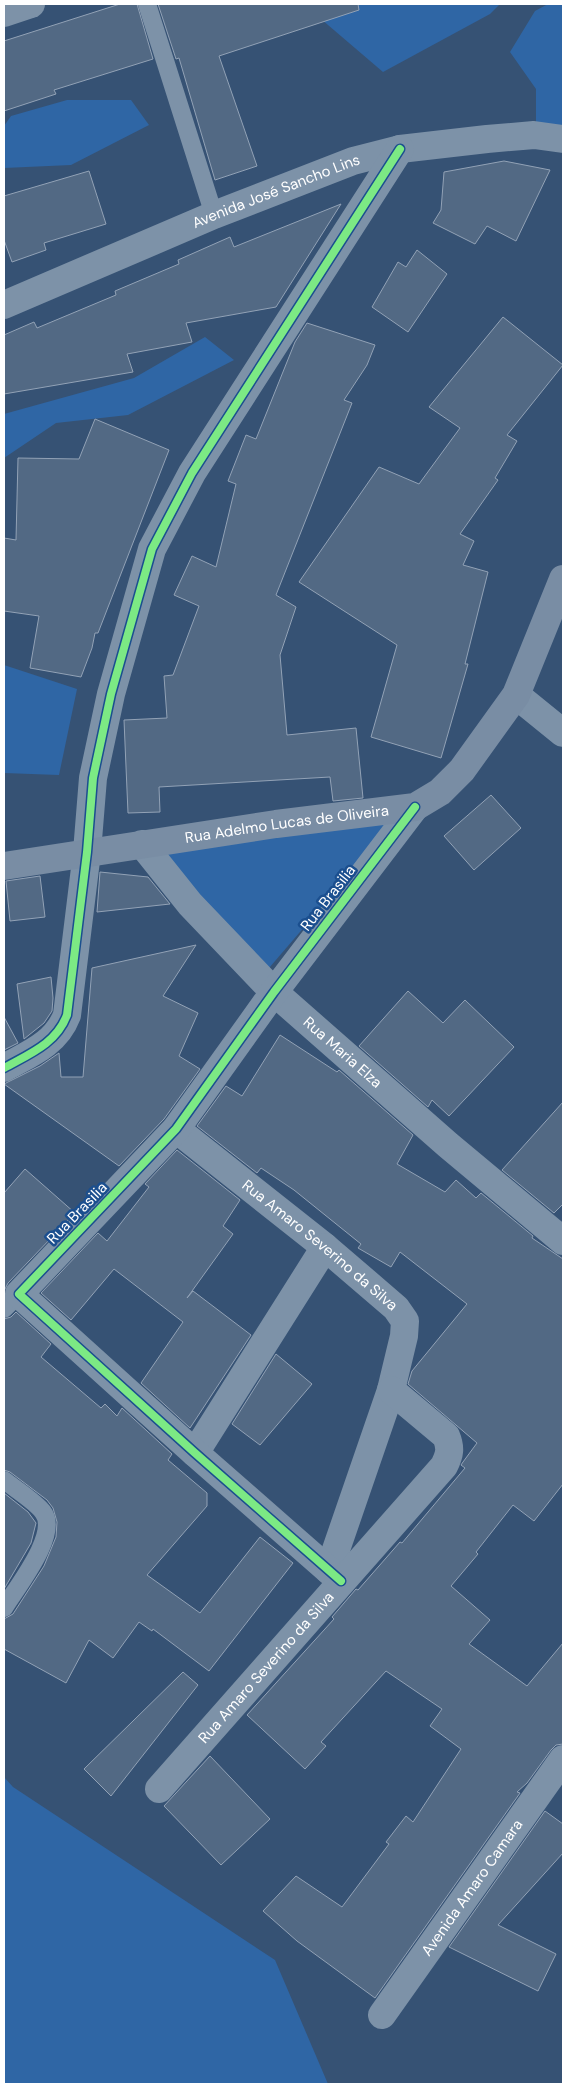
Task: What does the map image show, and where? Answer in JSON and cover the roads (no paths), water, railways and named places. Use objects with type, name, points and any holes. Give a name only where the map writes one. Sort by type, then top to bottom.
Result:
[{"type":"street","points":[[4,13],[31,4]]},
{"type":"street","name":"Avenida José Sancho Lins","points":[[4,306],[214,215],[353,161],[400,149],[534,136],[563,139]]},
{"type":"street","points":[[4,1068],[51,1040],[62,1028],[67,1015],[95,769],[111,694],[152,549],[192,473],[400,149]]},
{"type":"street","name":"Rua Adelmo Lucas de Oliveira","points":[[4,866],[276,824],[416,808],[440,792],[462,770],[516,695],[563,580]]},
{"type":"street","points":[[516,695],[563,733]]},
{"type":"street","name":"Rua Brasilia","points":[[335,1576],[194,1453],[11,1302],[176,1129],[274,992],[416,808]]},
{"type":"street","name":"Rua Maria Elza","points":[[142,844],[190,904],[274,992],[448,1145],[563,1241]]},
{"type":"street","name":"Rua Amaro Severino da Silva","points":[[176,1129],[324,1247],[396,1308],[405,1321],[404,1336],[391,1390],[335,1576]]},
{"type":"street","points":[[194,1453],[324,1247]]},
{"type":"street","name":"Rua Amaro Severino da Silva","points":[[159,1789],[335,1576],[444,1466],[450,1455],[450,1446],[446,1436],[391,1390]]},
{"type":"street","name":"Avenida Amaro Camara","points":[[382,2015],[563,1760]]},
{"type":"lane","points":[[147,4],[214,215]]},
{"type":"lane","points":[[4,1480],[44,1512],[48,1527],[42,1547],[4,1608]]}]
